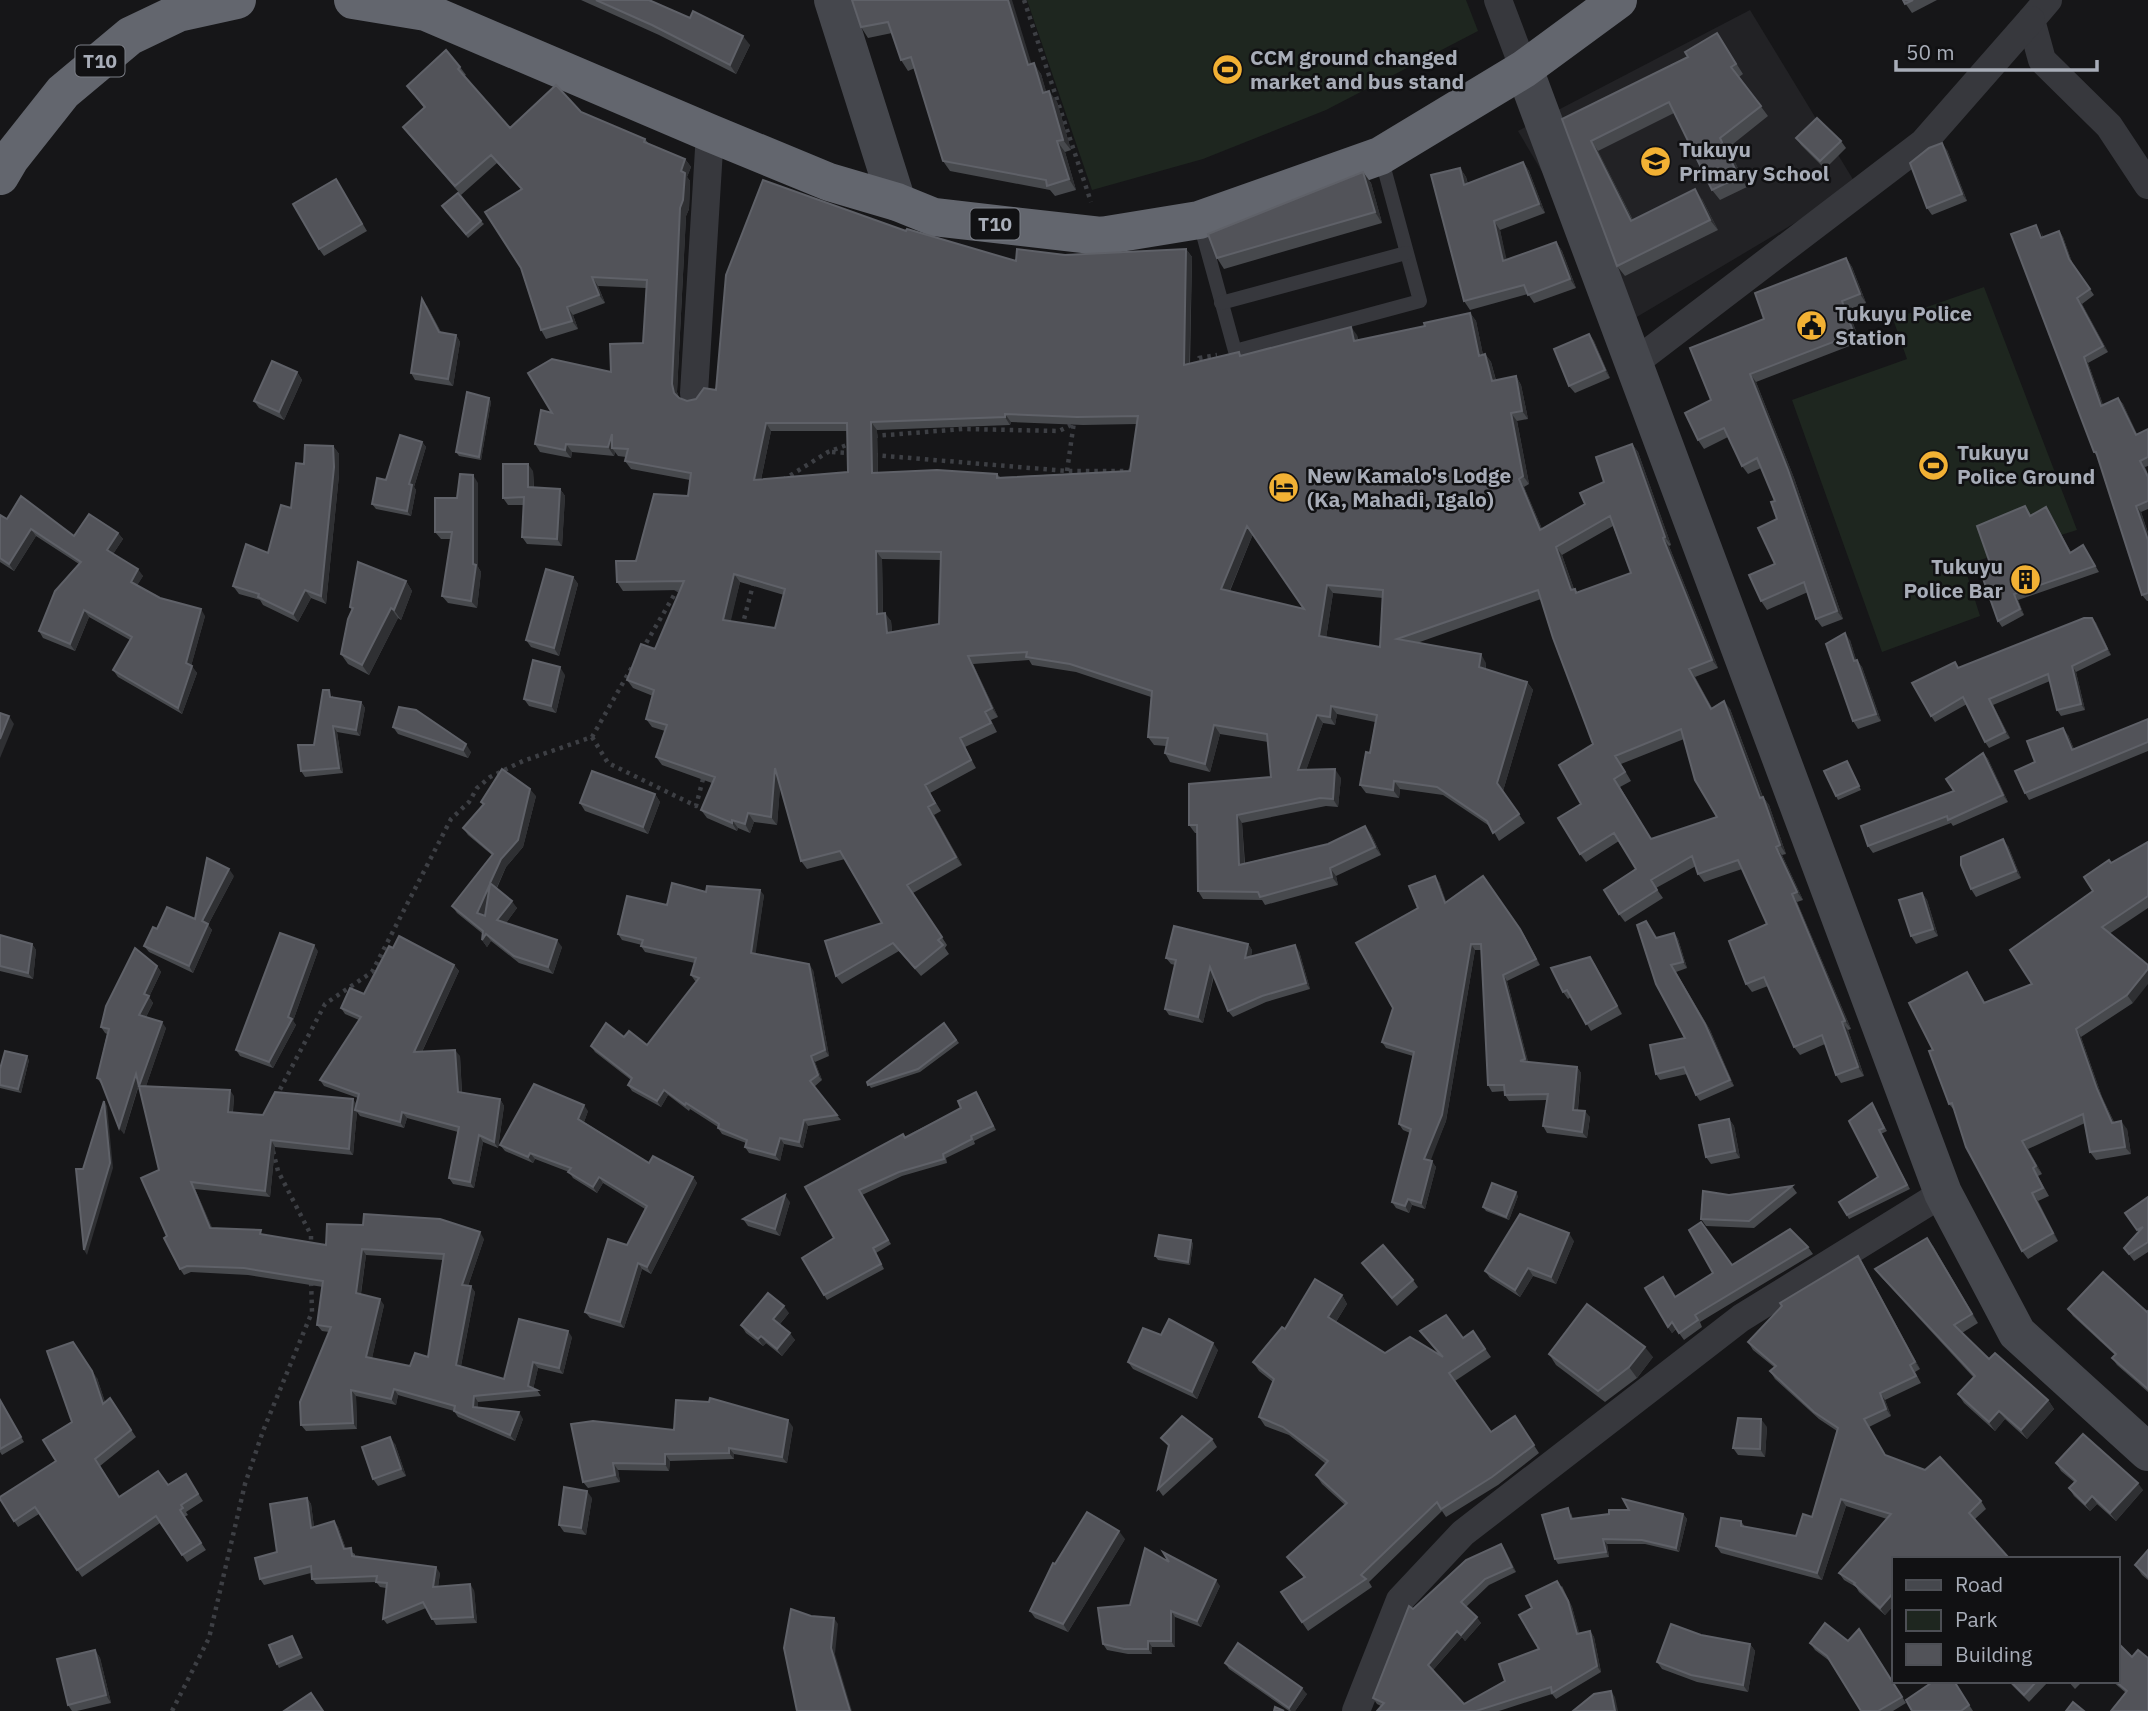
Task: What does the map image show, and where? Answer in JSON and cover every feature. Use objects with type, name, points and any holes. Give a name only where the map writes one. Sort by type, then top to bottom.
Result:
[{"type":"highway","name":"T10","points":[[3,162],[63,92],[130,36],[178,13],[237,0]]},
{"type":"highway","name":"T10","points":[[353,0],[426,12],[710,133],[829,181],[897,202],[934,217],[1101,236],[1199,220],[1380,156],[1524,69],[1618,0]]},
{"type":"street","points":[[833,0],[897,202]]},
{"type":"street","points":[[1498,0],[1944,1193],[2017,1333],[2148,1451]]},
{"type":"street","points":[[1633,365],[1923,143],[2039,10]]},
{"type":"street","points":[[2039,10],[2042,60],[2109,126],[2148,185]]},
{"type":"street","points":[[694,393],[710,133]]},
{"type":"street","points":[[1356,1711],[1400,1600],[1463,1533],[1741,1318],[1944,1193]]},
{"type":"lane","points":[[1199,220],[1235,351],[1420,300],[1380,156]]},
{"type":"lane","points":[[1221,303],[1406,253]]},
{"type":"path","points":[[1024,0],[1101,236]]},
{"type":"path","points":[[1194,370],[1199,358],[1235,351]]},
{"type":"path","points":[[780,481],[828,452],[877,435],[963,429],[1059,431],[1071,425],[1075,413],[1068,471]]},
{"type":"path","points":[[828,452],[854,454]]},
{"type":"path","points":[[868,455],[1068,471],[1139,471]]},
{"type":"path","points":[[741,630],[755,576]]},
{"type":"path","points":[[640,653],[682,582]]},
{"type":"path","points":[[271,1107],[325,1004],[372,972],[451,819],[490,777],[523,761],[592,737],[634,665]]},
{"type":"path","points":[[592,737],[608,763],[696,806],[706,766]]},
{"type":"path","points":[[271,1145],[278,1171],[311,1234],[311,1247]]},
{"type":"path","points":[[172,1711],[209,1638],[245,1484],[263,1431],[312,1312],[311,1273]]},
{"type":"shaded area","points":[[1750,10],[1857,186],[1630,321],[1518,131]]},
{"type":"green space","name":"CCM ground changed market and bus stand","points":[[1027,0],[1466,0],[1478,31],[1326,110],[1203,159],[1092,190]]},
{"type":"green space","name":"Tukuyu Police Ground","points":[[1984,287],[2077,530],[1964,565],[1980,616],[1882,652],[1792,400],[1907,359],[1893,319]]},
{"type":"building","points":[[596,0],[649,0],[690,18],[693,11],[743,36],[730,65]]},
{"type":"building","points":[[852,0],[1008,0],[1028,65],[1034,63],[1043,93],[1049,91],[1063,140],[1057,141],[1069,179],[1047,186],[1046,180],[943,161],[911,57],[901,60],[888,22],[861,27]]},
{"type":"building","points":[[1717,33],[1736,64],[1731,67],[1761,106],[1720,138],[1739,177],[1712,190],[1669,102],[1591,141],[1631,221],[1695,189],[1710,220],[1617,266],[1562,119],[1688,57],[1685,52]]},
{"type":"building","points":[[446,50],[460,67],[458,69],[510,128],[556,85],[581,112],[685,159],[681,171],[685,173],[680,208],[672,384],[674,393],[687,401],[696,399],[704,388],[716,390],[726,275],[763,180],[906,231],[907,229],[1016,261],[1017,249],[1065,255],[1186,249],[1184,365],[1239,352],[1240,356],[1351,327],[1354,341],[1470,313],[1479,356],[1485,354],[1492,381],[1516,376],[1522,411],[1511,413],[1523,476],[1519,479],[1540,530],[1585,504],[1580,493],[1604,482],[1596,457],[1632,444],[1665,537],[1663,538],[1712,660],[1689,669],[1711,709],[1724,701],[1760,798],[1763,797],[1780,845],[1776,847],[1797,892],[1792,894],[1845,1021],[1842,1022],[1858,1067],[1836,1075],[1822,1035],[1794,1047],[1764,977],[1746,984],[1729,941],[1767,924],[1738,860],[1698,874],[1692,856],[1651,880],[1657,890],[1619,914],[1604,890],[1636,869],[1614,833],[1580,854],[1558,818],[1581,804],[1559,765],[1593,744],[1538,590],[1397,639],[1481,654],[1479,667],[1527,682],[1497,783],[1519,814],[1493,833],[1487,821],[1437,787],[1394,781],[1393,790],[1360,785],[1366,752],[1370,753],[1377,715],[1331,706],[1330,717],[1317,715],[1298,770],[1335,769],[1333,799],[1320,798],[1237,815],[1239,865],[1328,844],[1365,826],[1375,847],[1330,868],[1332,877],[1260,897],[1258,892],[1198,891],[1197,825],[1189,825],[1189,784],[1271,777],[1267,734],[1214,725],[1205,764],[1165,753],[1168,738],[1148,737],[1152,691],[1070,664],[1026,657],[1027,652],[968,656],[992,708],[985,712],[991,723],[960,738],[971,760],[925,785],[935,803],[928,807],[956,857],[907,885],[942,937],[938,940],[943,945],[915,968],[893,943],[836,976],[825,941],[882,923],[840,851],[801,861],[775,768],[771,817],[748,813],[745,824],[732,820],[732,823],[701,810],[715,777],[656,757],[667,725],[646,719],[654,690],[627,680],[641,644],[655,649],[684,581],[617,582],[616,561],[636,561],[654,494],[688,496],[691,473],[625,461],[628,449],[612,448],[612,434],[608,447],[566,444],[565,450],[535,444],[541,410],[552,413],[528,373],[552,359],[611,372],[610,344],[643,343],[647,280],[592,277],[599,295],[567,307],[572,321],[541,330],[521,268],[485,212],[522,189],[491,155],[455,186],[403,127],[425,107],[407,86]],"holes":[[[1005,414],[1138,416],[1130,471],[997,478],[997,474],[937,470],[872,473],[871,422],[1005,417]],[[766,423],[847,423],[848,472],[754,480]],[[1610,516],[1631,573],[1576,593],[1575,589],[1571,590],[1556,547]],[[1247,526],[1304,609],[1221,589]],[[876,551],[941,552],[939,624],[887,633],[885,613],[877,614]],[[734,574],[785,589],[775,628],[723,620]],[[1327,585],[1383,590],[1380,647],[1319,636]],[[1681,729],[1695,780],[1717,817],[1651,839],[1614,779],[1625,772],[1615,756]]]},
{"type":"building","points":[[1817,118],[1841,141],[1820,161],[1796,138]]},
{"type":"building","points":[[1942,143],[1962,194],[1927,208],[1910,163],[1929,148]]},
{"type":"building","points":[[1523,162],[1539,204],[1494,221],[1503,261],[1556,242],[1570,279],[1528,295],[1524,285],[1464,301],[1431,175],[1460,168],[1464,185]]},
{"type":"building","points":[[1363,172],[1375,212],[1217,258],[1208,234]]},
{"type":"building","points":[[336,179],[362,224],[319,249],[293,204]]},
{"type":"building","points":[[458,193],[481,221],[466,234],[442,206]]},
{"type":"building","points":[[2036,225],[2041,238],[2059,231],[2069,259],[2090,289],[2077,298],[2103,346],[2084,357],[2101,406],[2118,398],[2136,435],[2148,429],[2148,457],[2140,461],[2148,477],[2148,501],[2136,506],[2148,540],[2148,593],[2142,595],[2096,452],[2011,234]]},
{"type":"building","points":[[1846,258],[1860,294],[1842,301],[1854,334],[1750,374],[1788,470],[1837,611],[1816,619],[1804,582],[1761,601],[1749,575],[1775,564],[1758,528],[1777,519],[1771,502],[1775,501],[1757,458],[1742,466],[1724,428],[1698,440],[1685,413],[1711,400],[1690,348],[1764,319],[1755,293]]},
{"type":"building","points":[[422,299],[439,332],[456,335],[448,379],[411,373]]},
{"type":"building","points":[[1589,334],[1605,370],[1569,386],[1554,349]]},
{"type":"building","points":[[272,361],[297,372],[279,412],[254,401]]},
{"type":"building","points":[[467,392],[489,398],[479,457],[456,452]]},
{"type":"building","points":[[400,435],[422,442],[409,484],[412,485],[407,511],[372,504],[377,478],[386,480]]},
{"type":"building","points":[[305,445],[333,446],[334,467],[321,596],[305,590],[293,614],[258,597],[259,594],[233,586],[246,544],[268,553],[281,505],[291,508],[296,463],[304,464]]},
{"type":"building","points":[[503,464],[528,464],[528,487],[560,489],[557,539],[522,537],[524,497],[503,498]]},
{"type":"building","points":[[460,474],[473,475],[473,564],[476,565],[471,601],[442,596],[452,532],[435,532],[435,498],[457,498]]},
{"type":"building","points":[[21,496],[74,536],[89,514],[118,533],[107,550],[138,569],[131,582],[160,598],[201,609],[186,663],[192,666],[178,708],[113,670],[132,637],[84,610],[70,644],[39,631],[55,591],[81,562],[31,529],[9,564],[0,558],[0,515],[7,519]]},
{"type":"building","points":[[2025,506],[2030,516],[2046,507],[2070,553],[2083,545],[2095,566],[2014,594],[2020,609],[1998,621],[1980,570],[1991,566],[1977,526]]},
{"type":"building","points":[[358,562],[406,581],[394,610],[391,608],[362,665],[341,654],[353,608],[350,607]]},
{"type":"building","points":[[546,569],[573,577],[554,648],[526,640]]},
{"type":"building","points":[[2084,618],[2092,618],[2107,649],[2072,666],[2081,704],[2057,710],[2048,674],[1989,699],[2005,732],[1985,742],[1963,697],[1931,716],[1912,683],[1955,662],[1958,668]]},
{"type":"building","points":[[1845,633],[1876,714],[1853,721],[1826,644]]},
{"type":"building","points":[[533,660],[560,667],[551,706],[524,699]]},
{"type":"building","points":[[323,690],[329,690],[330,697],[361,702],[356,730],[333,726],[339,768],[301,771],[298,745],[314,745]]},
{"type":"building","points":[[399,707],[416,710],[466,744],[463,750],[393,727]]},
{"type":"building","points":[[0,713],[9,716],[0,739]]},
{"type":"building","points":[[2148,719],[2148,742],[2025,793],[2015,771],[2035,762],[2027,741],[2063,728],[2072,750]]},
{"type":"building","points":[[1983,753],[2003,795],[1948,820],[1947,816],[1868,846],[1861,826],[1954,791],[1946,779]]},
{"type":"building","points":[[1847,761],[1859,786],[1836,796],[1824,771]]},
{"type":"building","points":[[502,769],[530,789],[518,840],[501,859],[490,883],[512,901],[497,920],[557,940],[548,967],[514,956],[486,934],[482,940],[483,931],[452,906],[493,854],[463,828],[484,804],[481,802]],"holes":[[[490,884],[485,916],[477,913]]]},
{"type":"building","points":[[592,771],[655,794],[643,827],[580,803]]},
{"type":"building","points":[[2003,839],[2016,871],[1971,889],[1961,865],[1961,857]]},
{"type":"building","points":[[2148,842],[2148,896],[2102,927],[2148,965],[2148,969],[2127,995],[2076,1029],[2112,1123],[2121,1121],[2125,1147],[2090,1152],[2083,1114],[2022,1141],[2036,1166],[2033,1168],[2043,1188],[2032,1193],[2053,1233],[2022,1251],[1966,1147],[1952,1103],[1949,1104],[1929,1051],[1933,1050],[1909,1003],[1967,972],[1984,1003],[2032,984],[2010,950],[2093,891],[2084,877],[2109,860],[2111,863]]},
{"type":"building","points":[[207,858],[229,869],[202,921],[208,924],[189,966],[144,946],[153,927],[157,929],[167,907],[195,919]]},
{"type":"building","points":[[1435,876],[1445,903],[1483,876],[1520,929],[1536,959],[1503,975],[1525,1059],[1520,1061],[1577,1067],[1573,1110],[1585,1111],[1582,1132],[1543,1126],[1548,1094],[1505,1095],[1504,1085],[1488,1085],[1481,944],[1471,944],[1442,1115],[1424,1159],[1432,1161],[1421,1203],[1408,1199],[1405,1206],[1392,1202],[1411,1129],[1399,1124],[1414,1052],[1382,1042],[1393,1008],[1356,943],[1418,908],[1409,886]]},
{"type":"building","points":[[672,883],[706,892],[707,886],[760,890],[751,953],[809,964],[825,1050],[811,1056],[818,1075],[810,1081],[837,1115],[804,1120],[799,1142],[780,1138],[775,1155],[745,1147],[747,1140],[718,1128],[719,1124],[664,1090],[657,1101],[628,1085],[632,1078],[591,1046],[606,1023],[624,1037],[629,1031],[647,1045],[699,978],[691,975],[696,958],[641,946],[643,940],[618,934],[627,896],[667,905]]},
{"type":"building","points":[[1922,893],[1933,929],[1911,936],[1899,900]]},
{"type":"building","points":[[1646,921],[1656,938],[1674,933],[1683,962],[1671,965],[1705,1024],[1730,1080],[1696,1095],[1684,1067],[1656,1074],[1650,1045],[1685,1038],[1656,984],[1637,925]]},
{"type":"building","points":[[1174,926],[1248,944],[1245,958],[1295,945],[1306,983],[1262,996],[1228,1011],[1210,967],[1198,1017],[1165,1009],[1176,960],[1166,958]]},
{"type":"building","points":[[280,933],[314,945],[288,1017],[292,1019],[269,1062],[236,1050]]},
{"type":"building","points":[[0,935],[32,944],[28,973],[0,966]]},
{"type":"building","points":[[399,936],[454,965],[414,1052],[455,1050],[458,1092],[500,1099],[494,1142],[479,1135],[470,1182],[449,1178],[459,1127],[402,1112],[400,1122],[355,1110],[359,1094],[320,1080],[361,1017],[341,1008],[350,988],[364,994],[389,946],[393,948]]},
{"type":"building","points":[[135,948],[157,966],[144,994],[149,996],[139,1015],[162,1022],[139,1086],[230,1090],[228,1112],[263,1115],[275,1092],[353,1099],[349,1149],[271,1140],[265,1191],[191,1182],[210,1228],[261,1230],[260,1234],[326,1245],[327,1224],[363,1225],[364,1214],[440,1219],[480,1232],[462,1285],[471,1286],[456,1365],[504,1379],[519,1319],[568,1331],[559,1368],[533,1362],[528,1386],[537,1390],[474,1396],[473,1407],[519,1412],[510,1435],[454,1411],[455,1406],[394,1389],[391,1399],[351,1390],[353,1423],[301,1425],[300,1402],[331,1327],[317,1325],[323,1281],[244,1268],[187,1266],[180,1269],[164,1238],[167,1236],[141,1178],[159,1170],[136,1074],[119,1128],[100,1079],[97,1078],[109,1029],[101,1027],[106,1006]],"holes":[[[362,1249],[444,1254],[428,1357],[415,1353],[410,1366],[366,1357],[380,1299],[356,1293]]]},
{"type":"building","points":[[1590,957],[1617,1006],[1586,1024],[1567,990],[1563,992],[1551,968]]},
{"type":"building","points":[[944,1023],[956,1040],[918,1069],[868,1085],[867,1082]]},
{"type":"building","points":[[5,1051],[27,1056],[18,1089],[0,1085],[0,1069]]},
{"type":"building","points":[[534,1084],[584,1105],[578,1119],[649,1163],[653,1156],[693,1177],[647,1267],[638,1263],[620,1322],[585,1312],[608,1239],[627,1245],[647,1206],[599,1177],[593,1187],[568,1172],[571,1168],[530,1153],[528,1157],[500,1145]]},
{"type":"building","points":[[976,1092],[993,1126],[943,1154],[944,1159],[899,1172],[859,1190],[888,1240],[873,1248],[881,1264],[824,1295],[802,1258],[834,1238],[805,1187],[903,1134],[905,1138],[961,1108],[958,1101]]},
{"type":"building","points":[[104,1101],[110,1163],[84,1250],[76,1169],[83,1169]]},
{"type":"building","points":[[1872,1103],[1884,1128],[1879,1130],[1907,1185],[1847,1215],[1839,1202],[1878,1177],[1849,1121]]},
{"type":"building","points":[[1729,1119],[1735,1151],[1706,1157],[1699,1125]]},
{"type":"building","points":[[1492,1183],[1516,1192],[1506,1217],[1483,1207]]},
{"type":"building","points":[[1792,1186],[1749,1221],[1701,1219],[1703,1191],[1729,1195]]},
{"type":"building","points":[[785,1195],[775,1229],[743,1219]]},
{"type":"building","points":[[2148,1197],[2148,1242],[2129,1254],[2124,1248],[2143,1227],[2137,1230],[2125,1213]]},
{"type":"building","points":[[1520,1214],[1569,1233],[1551,1277],[1528,1268],[1515,1290],[1485,1271]]},
{"type":"building","points":[[1701,1222],[1732,1265],[1790,1229],[1808,1247],[1695,1315],[1698,1320],[1679,1333],[1672,1322],[1668,1327],[1645,1288],[1663,1277],[1675,1297],[1713,1273],[1689,1230]]},
{"type":"building","points":[[1159,1235],[1191,1240],[1188,1262],[1155,1256]]},
{"type":"building","points":[[1927,1238],[1972,1314],[1954,1325],[1989,1359],[1995,1353],[2048,1400],[2021,1430],[1999,1411],[1989,1422],[1958,1394],[1975,1376],[1875,1269]]},
{"type":"building","points":[[1383,1245],[1413,1280],[1392,1298],[1362,1263]]},
{"type":"building","points":[[1858,1256],[1915,1362],[1910,1365],[1916,1376],[1880,1393],[1886,1409],[1864,1419],[1885,1455],[1925,1470],[1940,1457],[1981,1501],[1969,1513],[2008,1557],[1892,1557],[1892,1594],[1880,1608],[1855,1583],[1839,1573],[1891,1514],[1841,1499],[1817,1573],[1716,1546],[1721,1518],[1741,1521],[1741,1526],[1796,1536],[1803,1514],[1812,1517],[1838,1428],[1814,1412],[1770,1371],[1776,1366],[1748,1342],[1782,1306],[1780,1303]]},
{"type":"building","points":[[2103,1272],[2148,1311],[2148,1389],[2112,1358],[2116,1354],[2068,1309]]},
{"type":"building","points":[[1315,1279],[1342,1295],[1328,1317],[1385,1353],[1410,1337],[1443,1357],[1420,1331],[1446,1315],[1463,1338],[1473,1331],[1485,1349],[1449,1373],[1491,1432],[1515,1416],[1534,1445],[1492,1477],[1441,1509],[1437,1502],[1361,1575],[1366,1579],[1302,1622],[1281,1592],[1305,1577],[1287,1557],[1347,1503],[1316,1475],[1328,1461],[1283,1427],[1259,1417],[1274,1379],[1253,1362],[1282,1327],[1285,1329]]},
{"type":"building","points":[[768,1293],[784,1306],[773,1319],[790,1333],[777,1349],[761,1336],[758,1339],[741,1325]]},
{"type":"building","points":[[1587,1304],[1645,1347],[1629,1367],[1598,1391],[1549,1354]]},
{"type":"building","points":[[1169,1319],[1213,1343],[1192,1392],[1128,1362],[1143,1328],[1161,1335]]},
{"type":"building","points":[[73,1342],[92,1371],[103,1404],[110,1398],[131,1430],[95,1459],[119,1497],[158,1471],[168,1485],[186,1474],[198,1494],[181,1505],[183,1508],[180,1510],[201,1543],[182,1555],[156,1516],[77,1570],[35,1507],[14,1521],[0,1499],[56,1461],[43,1440],[72,1422],[47,1351]]},
{"type":"building","points":[[710,1398],[788,1420],[782,1457],[729,1448],[729,1453],[665,1454],[665,1464],[613,1463],[615,1475],[583,1482],[571,1424],[593,1421],[674,1430],[676,1400],[709,1402]]},
{"type":"building","points":[[0,1400],[21,1437],[0,1449]]},
{"type":"building","points":[[1182,1416],[1212,1439],[1158,1489],[1169,1445],[1161,1438]]},
{"type":"building","points":[[1738,1418],[1761,1419],[1760,1449],[1733,1448]]},
{"type":"building","points":[[2083,1434],[2138,1483],[2110,1513],[2092,1496],[2085,1504],[2069,1488],[2076,1481],[2056,1463]]},
{"type":"building","points":[[390,1437],[401,1469],[373,1479],[362,1447]]},
{"type":"building","points":[[564,1487],[587,1491],[581,1528],[559,1525]]},
{"type":"building","points":[[307,1498],[311,1528],[334,1521],[344,1549],[351,1548],[352,1556],[436,1567],[433,1587],[470,1584],[473,1617],[432,1619],[423,1602],[383,1619],[387,1583],[376,1582],[377,1576],[312,1579],[311,1566],[260,1579],[255,1558],[277,1552],[270,1504]]},
{"type":"building","points":[[1623,1499],[1683,1514],[1676,1548],[1642,1540],[1603,1539],[1606,1552],[1555,1559],[1542,1515],[1568,1508],[1571,1519],[1609,1514],[1609,1510],[1629,1510]]},
{"type":"building","points":[[1087,1512],[1119,1531],[1063,1624],[1030,1611],[1053,1563],[1055,1564]]},
{"type":"building","points":[[1501,1544],[1512,1567],[1485,1579],[1461,1602],[1477,1617],[1461,1635],[1457,1631],[1428,1665],[1464,1704],[1505,1681],[1499,1664],[1539,1649],[1519,1615],[1532,1608],[1526,1596],[1557,1581],[1568,1601],[1577,1634],[1590,1631],[1597,1666],[1552,1693],[1551,1687],[1476,1711],[1377,1711],[1384,1703],[1373,1698],[1409,1606],[1413,1609],[1466,1560]]},
{"type":"building","points":[[1145,1548],[1169,1562],[1163,1552],[1216,1580],[1197,1621],[1171,1611],[1171,1641],[1148,1641],[1148,1649],[1124,1649],[1103,1644],[1098,1608],[1130,1605]]},
{"type":"building","points":[[2148,1550],[2148,1577],[2135,1565]]},
{"type":"building","points":[[791,1609],[811,1616],[834,1618],[831,1648],[850,1711],[797,1711],[784,1648]]},
{"type":"building","points":[[1825,1623],[1848,1641],[1859,1629],[1902,1697],[1878,1711],[1861,1711],[1827,1656],[1810,1643]]},
{"type":"building","points":[[1671,1624],[1701,1635],[1750,1644],[1743,1685],[1691,1675],[1657,1662]]},
{"type":"building","points":[[292,1636],[300,1654],[277,1664],[269,1645]]},
{"type":"building","points":[[1238,1643],[1302,1688],[1289,1708],[1225,1663]]},
{"type":"building","points":[[2120,1645],[2132,1657],[2138,1650],[2148,1658],[2148,1711],[2111,1711],[2127,1691],[2117,1683],[2120,1683]]},
{"type":"building","points":[[95,1650],[106,1695],[68,1705],[57,1659]]},
{"type":"building","points":[[1931,1683],[1955,1683],[1969,1705],[1961,1711],[1912,1711],[1906,1700]]},
{"type":"building","points":[[2012,1683],[2035,1683],[2024,1695]]},
{"type":"building","points":[[1611,1691],[1615,1711],[1573,1711],[1594,1694]]},
{"type":"building","points":[[311,1693],[323,1711],[284,1711]]},
{"type":"building","points":[[2073,1702],[2084,1711],[2066,1711]]},
{"type":"place","name":"CCM ground changed market and bus stand","points":[[1227,70]]},
{"type":"place","name":"Tukuyu Primary School","points":[[1656,162]]},
{"type":"place","name":"Tukuyu Police Station","points":[[1812,326]]},
{"type":"place","name":"Tukuyu Police Ground","points":[[1934,465]]},
{"type":"place","name":"New Kamalo's Lodge (Ka, Mahadi, Igalo)","points":[[1284,488]]},
{"type":"place","name":"Tukuyu Police Bar","points":[[2026,579]]}]
